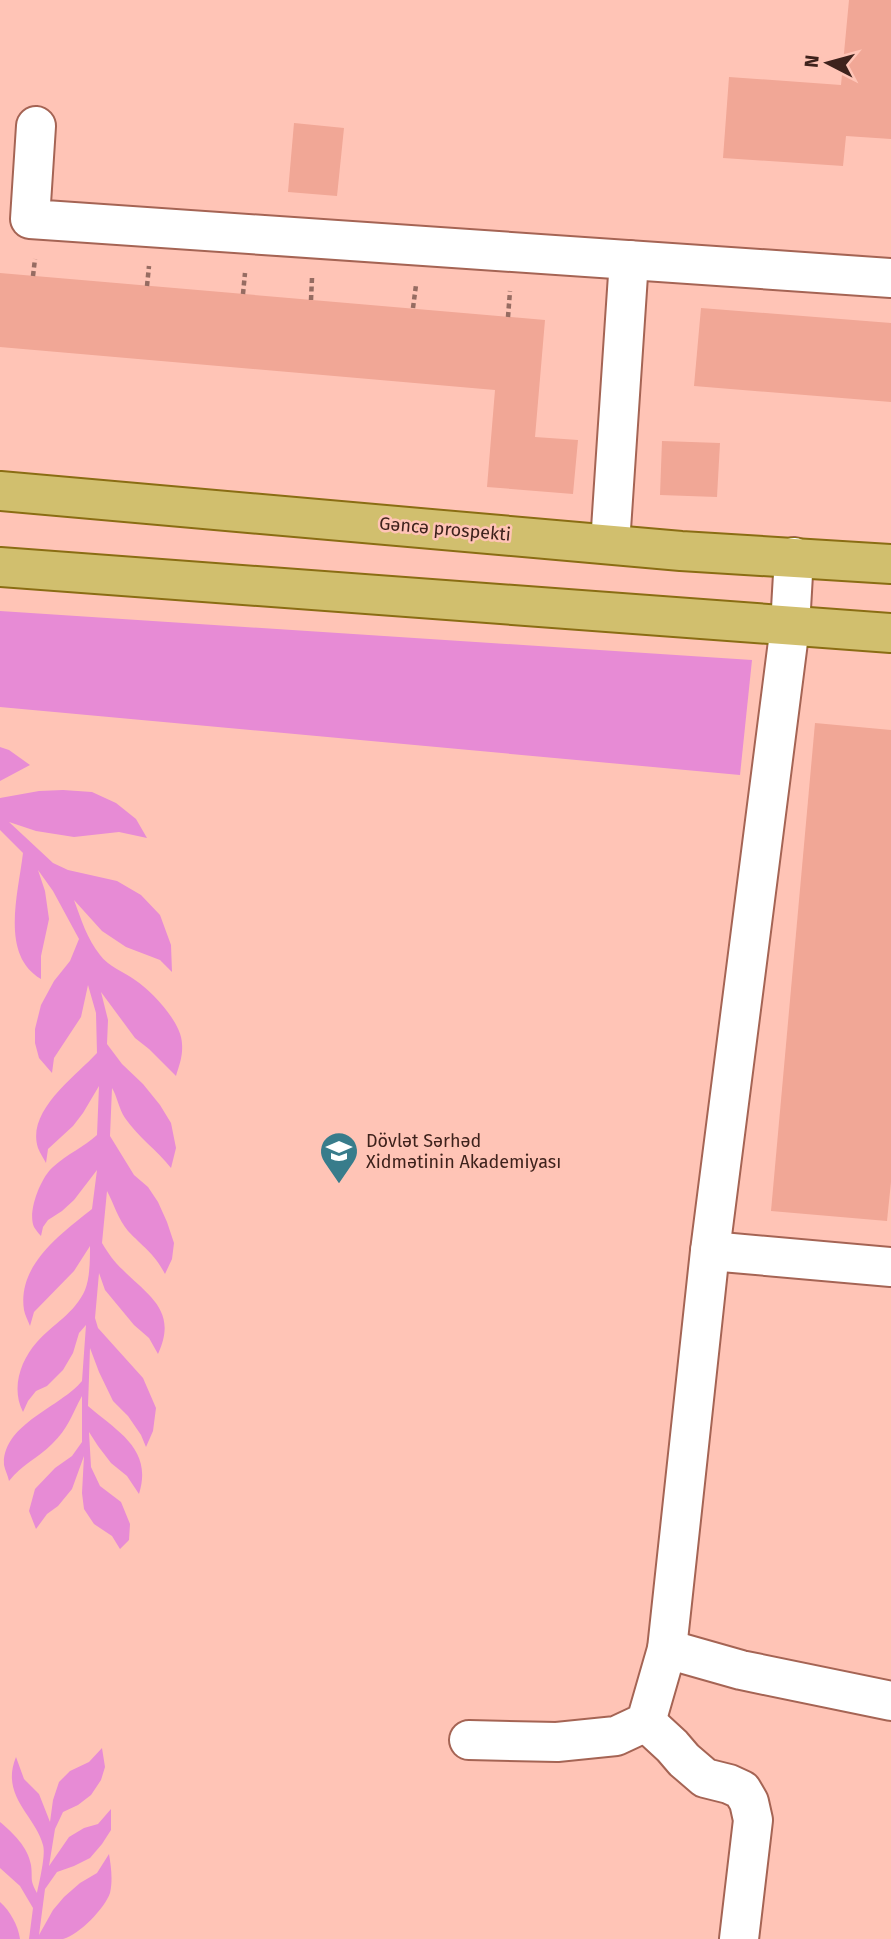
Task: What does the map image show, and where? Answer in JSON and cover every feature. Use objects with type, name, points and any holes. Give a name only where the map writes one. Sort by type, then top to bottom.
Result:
[{"type":"main road","name":"Gəncə prospekti","points":[[0,491],[681,551],[891,564]]},
{"type":"main road","points":[[0,567],[891,633]]},
{"type":"lane","points":[[36,126],[30,219],[891,278]]},
{"type":"lane","points":[[610,544],[628,260]]},
{"type":"lane","points":[[646,1722],[667,1649],[710,1251],[790,626],[794,557]]},
{"type":"lane","points":[[710,1251],[891,1267]]},
{"type":"lane","points":[[667,1649],[741,1670],[891,1701]]},
{"type":"lane","points":[[469,1740],[557,1742],[616,1735],[646,1722]]},
{"type":"lane","points":[[646,1722],[705,1778],[742,1790],[749,1802],[753,1820],[739,1939]]},
{"type":"shaded area","points":[[0,611],[752,660],[740,775],[0,707]]},
{"type":"shaded area","points":[[0,747],[9,750],[30,765],[0,781]]},
{"type":"shaded area","points":[[63,790],[92,792],[116,803],[136,819],[147,838],[119,832],[74,837],[36,831],[9,822],[53,863],[68,870],[117,881],[141,895],[160,915],[171,945],[172,972],[160,960],[126,947],[102,931],[74,900],[95,949],[103,959],[142,985],[157,1000],[172,1017],[182,1044],[176,1076],[135,1038],[101,992],[108,1020],[107,1044],[160,1105],[171,1123],[176,1148],[171,1168],[125,1118],[112,1088],[110,1136],[134,1175],[148,1187],[158,1202],[174,1243],[172,1259],[165,1274],[152,1255],[128,1231],[107,1191],[102,1243],[117,1264],[158,1306],[165,1326],[158,1354],[149,1338],[134,1325],[105,1290],[99,1273],[95,1318],[98,1328],[143,1378],[156,1408],[153,1431],[146,1447],[128,1416],[113,1401],[90,1348],[88,1406],[130,1443],[141,1465],[139,1494],[127,1476],[111,1463],[89,1432],[91,1467],[100,1486],[121,1502],[130,1524],[129,1540],[120,1549],[112,1536],[94,1524],[84,1509],[84,1456],[72,1489],[36,1529],[29,1511],[35,1489],[55,1468],[72,1456],[82,1442],[82,1396],[66,1427],[57,1438],[9,1481],[4,1465],[12,1438],[22,1427],[82,1381],[86,1325],[79,1333],[73,1353],[63,1370],[47,1386],[36,1391],[23,1412],[19,1403],[19,1376],[26,1358],[37,1342],[70,1312],[81,1298],[88,1280],[90,1246],[74,1271],[34,1312],[30,1326],[24,1310],[27,1279],[34,1265],[55,1240],[92,1209],[97,1170],[74,1200],[48,1220],[41,1236],[32,1221],[34,1204],[48,1172],[97,1135],[99,1086],[73,1126],[48,1149],[46,1163],[38,1148],[36,1134],[39,1121],[65,1084],[97,1053],[96,1013],[88,985],[81,1017],[54,1058],[52,1073],[39,1058],[35,1029],[41,1005],[54,981],[70,961],[79,939],[53,891],[38,870],[45,891],[49,919],[41,956],[41,979],[28,968],[20,955],[15,923],[23,853],[0,830],[0,798]]},
{"type":"shaded area","points":[[102,1748],[105,1767],[101,1780],[91,1795],[63,1812],[55,1829],[49,1866],[69,1837],[98,1824],[111,1809],[111,1830],[90,1858],[57,1872],[45,1889],[39,1935],[64,1897],[97,1873],[109,1854],[112,1878],[110,1893],[91,1920],[69,1936],[63,1939],[29,1939],[33,1908],[20,1886],[0,1868],[0,1822],[27,1852],[32,1882],[37,1893],[44,1850],[39,1834],[15,1794],[12,1771],[16,1757],[24,1779],[39,1794],[50,1822],[59,1782],[70,1771],[89,1762]]},
{"type":"shaded area","points":[[0,1902],[13,1919],[20,1939],[0,1939]]},
{"type":"building","points":[[849,0],[891,0],[891,139],[846,136],[843,166],[723,158],[729,77],[841,85]]},
{"type":"building","points":[[294,123],[344,128],[337,196],[288,192]]},
{"type":"building","points":[[0,273],[545,320],[535,437],[578,440],[573,494],[487,487],[495,390],[0,347]]},
{"type":"building","points":[[701,308],[891,323],[891,402],[694,386]]},
{"type":"building","points":[[662,441],[720,443],[717,497],[660,495]]},
{"type":"building","points":[[815,723],[891,730],[891,1182],[887,1221],[771,1211]]},
{"type":"place","name":"Dövlət Sərhəd Xidmətinin Akademiyası","points":[[339,1185]]}]
